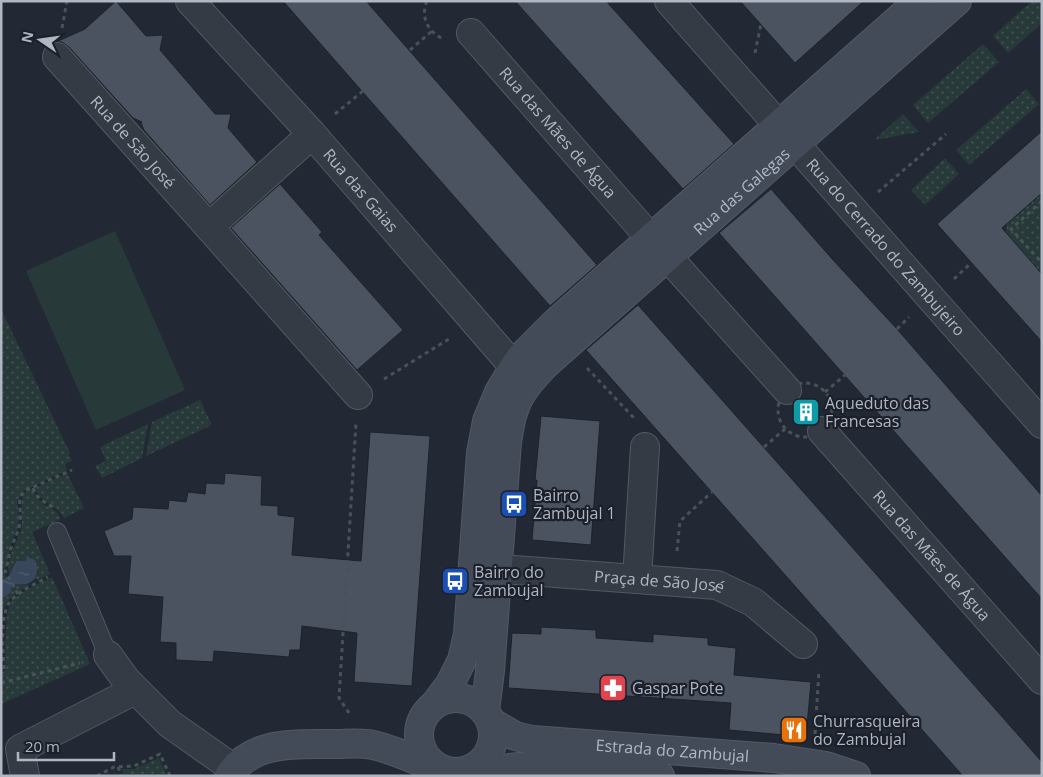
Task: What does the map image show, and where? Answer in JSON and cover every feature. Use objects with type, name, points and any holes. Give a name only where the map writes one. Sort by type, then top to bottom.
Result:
[{"type":"street","name":"Rua das Gaias","points":[[190,1],[312,134],[521,375]]},
{"type":"street","name":"Rua do Cerrado do Zambujeiro","points":[[669,1],[1042,424]]},
{"type":"street","name":"Rua das Galegas","points":[[919,1],[787,135],[567,346],[546,364],[521,375],[520,358],[555,323],[787,135],[957,1]]},
{"type":"street","name":"Rua das Mães de Água","points":[[471,33],[645,232]]},
{"type":"street","name":"Rua de São José","points":[[57,57],[358,396]]},
{"type":"street","points":[[209,227],[312,134]]},
{"type":"street","points":[[674,264],[787,390]]},
{"type":"street","points":[[485,568],[490,671],[488,716],[494,734],[492,747],[486,758],[477,767],[453,771],[430,762],[422,752],[419,739],[420,726],[430,709],[450,684],[462,660],[485,568],[514,410],[523,390],[521,375]]},
{"type":"street","name":"Rua das Mães de Água","points":[[822,431],[1042,680]]},
{"type":"street","points":[[637,579],[645,447]]},
{"type":"street","name":"Praça de São José","points":[[485,568],[717,585],[752,602],[804,644]]},
{"type":"street","points":[[96,658],[126,680],[170,724],[231,772]]},
{"type":"street","points":[[25,776],[20,749],[135,690]]},
{"type":"street","points":[[430,709],[448,699],[461,698],[474,702],[488,716]]},
{"type":"street","name":"Estrada do Zambujal","points":[[371,745],[402,732],[430,709]]},
{"type":"street","name":"Estrada do Zambujal","points":[[488,716],[516,736],[532,740],[774,758],[826,766],[856,776]]},
{"type":"street","name":"Estrada do Zambujal","points":[[231,772],[244,759],[274,746],[290,744],[371,745],[453,771],[531,766],[660,776]]},
{"type":"lane","points":[[57,532],[96,658]]},
{"type":"path","points":[[755,57],[761,24]]},
{"type":"path","points":[[410,50],[432,31]]},
{"type":"path","points":[[312,134],[363,91]]},
{"type":"path","points":[[855,211],[946,134]]},
{"type":"path","points":[[1006,233],[1042,201]]},
{"type":"path","points":[[1011,229],[1042,263]]},
{"type":"path","points":[[371,745],[339,698],[358,396],[455,335]]},
{"type":"path","points":[[567,346],[633,417],[645,447]]},
{"type":"path","points":[[825,392],[845,375]]},
{"type":"path","points":[[764,447],[785,429]]},
{"type":"path","points":[[18,594],[5,571],[18,532],[19,502],[24,491],[72,470]]},
{"type":"path","points":[[33,488],[42,501],[58,511]]},
{"type":"path","points":[[674,582],[680,521],[712,492]]},
{"type":"path","points":[[4,669],[2,636],[3,618],[6,608],[18,594],[51,575]]},
{"type":"path","points":[[804,644],[819,671],[813,764]]},
{"type":"path","points":[[1,683],[96,658]]},
{"type":"path","points":[[97,776],[114,767],[134,766],[160,754],[170,776]]},
{"type":"path","points":[[118,767],[122,776]]},
{"type":"shaded area","points":[[1032,1],[1042,1],[1042,23],[1008,53],[993,36]]},
{"type":"shaded area","points":[[983,44],[999,62],[928,123],[913,105]]},
{"type":"shaded area","points":[[1026,89],[1039,104],[969,165],[956,150]]},
{"type":"shaded area","points":[[903,114],[919,132],[874,140]]},
{"type":"shaded area","points":[[945,158],[959,174],[925,205],[911,190]]},
{"type":"shaded area","points":[[1042,193],[1042,274],[1006,233],[1007,223]]},
{"type":"shaded area","points":[[115,231],[185,390],[96,430],[26,271]]},
{"type":"shaded area","points":[[1,309],[70,453],[72,461],[65,464],[67,470],[23,491],[17,502],[18,527],[11,544],[6,567],[2,570],[7,578],[1,580]]},
{"type":"shaded area","points":[[200,400],[212,425],[146,456],[152,422]]},
{"type":"shaded area","points":[[148,424],[142,458],[102,478],[95,466],[106,461],[100,447]]},
{"type":"shaded area","points":[[67,473],[84,508],[64,518],[57,509],[41,498],[35,488]]},
{"type":"shaded area","points":[[32,489],[38,499],[56,512],[61,519],[32,532],[50,574],[37,580],[35,579],[38,572],[35,560],[28,557],[25,561],[17,561],[13,565],[10,575],[9,569],[10,557],[21,530],[23,497],[25,492]]},
{"type":"shaded area","points":[[52,577],[90,664],[1,704],[1,662],[2,672],[5,670],[6,624],[9,607],[12,601],[31,587]]},
{"type":"shaded area","points":[[17,584],[27,584],[28,586],[17,592],[10,599],[4,608],[1,620],[1,597],[5,597],[11,592],[11,587]]},
{"type":"shaded area","points":[[159,758],[167,776],[125,776],[122,769],[134,769]]},
{"type":"water","points":[[28,557],[35,560],[37,565],[36,575],[32,582],[16,584],[11,587],[11,592],[5,597],[1,597],[2,580],[10,574],[17,561],[25,561]]},
{"type":"building","points":[[116,1],[146,36],[163,35],[160,50],[215,114],[231,114],[228,128],[257,162],[210,205],[144,130],[142,122],[133,118],[69,47],[62,42],[56,42],[85,29]]},
{"type":"building","points":[[283,1],[366,1],[597,265],[550,306]]},
{"type":"building","points":[[515,1],[606,1],[734,144],[683,189]]},
{"type":"building","points":[[740,1],[864,1],[795,63]]},
{"type":"building","points":[[1042,131],[1042,193],[1002,228],[1042,274],[1042,342],[937,224]]},
{"type":"building","points":[[280,184],[322,232],[319,235],[403,330],[357,370],[231,228]]},
{"type":"building","points":[[771,189],[897,329],[1042,496],[1042,599],[719,233]]},
{"type":"building","points":[[638,305],[1042,762],[1042,776],[963,776],[586,350]]},
{"type":"building","points":[[541,416],[600,421],[591,545],[532,540]]},
{"type":"building","points":[[370,432],[430,436],[412,686],[354,682],[357,633],[302,626],[300,650],[290,650],[289,657],[214,651],[213,662],[176,660],[176,643],[160,642],[163,597],[128,594],[131,556],[114,556],[104,531],[132,519],[133,507],[168,509],[169,500],[186,502],[188,492],[205,494],[206,483],[224,484],[225,473],[262,476],[261,505],[278,506],[278,515],[295,517],[292,555],[361,561]]},
{"type":"building","points":[[541,627],[596,630],[596,638],[653,642],[653,634],[708,638],[708,645],[736,648],[734,675],[811,682],[806,737],[729,730],[731,703],[508,688],[512,633],[541,634]]},
{"type":"place","name":"Aqueduto das Francesas","points":[[806,412]]},
{"type":"place","name":"Bairro Zambujal 1","points":[[514,504]]},
{"type":"place","name":"Bairro do Zambujal","points":[[455,581]]},
{"type":"place","name":"Gaspar Pote","points":[[613,688]]},
{"type":"place","name":"Churrasqueira do Zambujal","points":[[794,730]]}]
